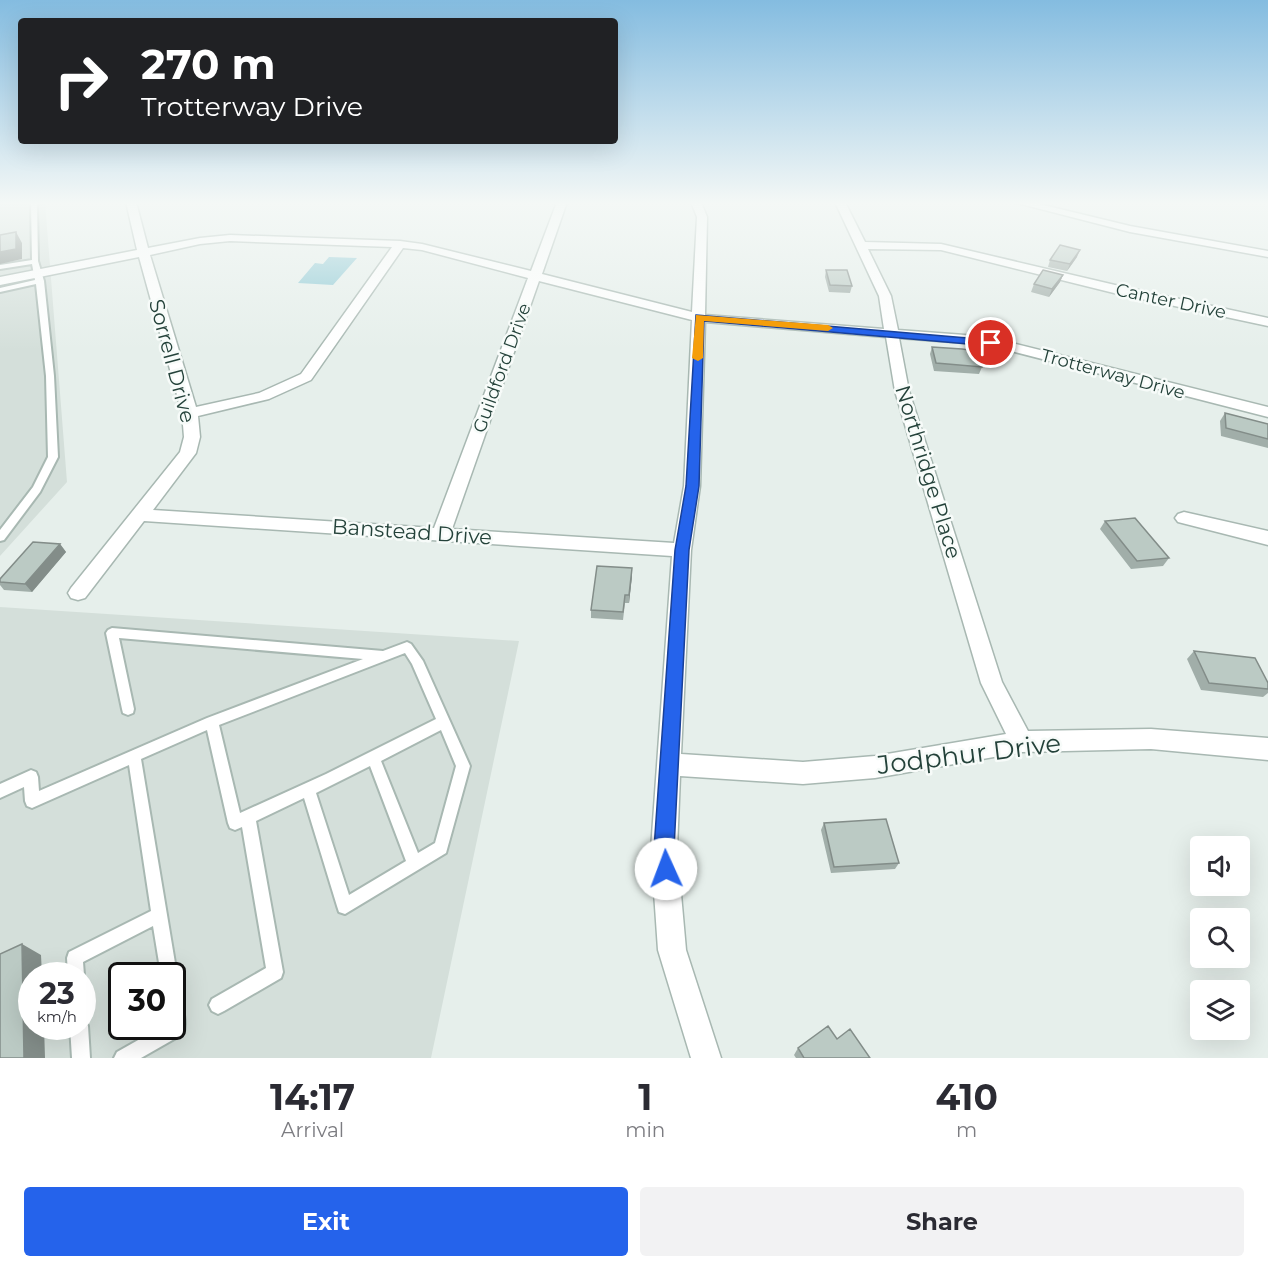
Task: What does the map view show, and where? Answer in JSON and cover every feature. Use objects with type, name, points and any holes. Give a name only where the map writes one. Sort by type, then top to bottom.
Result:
[{"type":"street","name":"Trotterway Drive","points":[[0,281],[146,251]]},
{"type":"street","points":[[190,413],[263,398],[285,390],[306,377],[395,251]]},
{"type":"street","name":"Trotterway Drive","points":[[439,251],[699,318],[891,333],[1004,345],[1268,412]]},
{"type":"street","name":"Guildford Drive","points":[[441,533],[545,251]]},
{"type":"street","points":[[701,251],[692,486],[682,550],[664,849],[672,950],[706,1058]]},
{"type":"street","name":"Northridge Place","points":[[865,251],[885,296],[902,391],[992,682],[1022,742]]},
{"type":"street","name":"Canter Drive","points":[[963,251],[1114,289],[1268,322]]},
{"type":"street","name":"Sorrell Drive","points":[[78,593],[188,453],[192,437],[190,413],[142,252]]},
{"type":"street","name":"Banstead Drive","points":[[141,515],[682,550]]},
{"type":"street","points":[[1184,518],[1268,538]]},
{"type":"street","name":"Jodphur Drive","points":[[670,764],[803,773],[875,767],[1022,742],[1151,739],[1268,749]]},
{"type":"lane","points":[[0,537],[29,500],[49,469],[53,457],[50,376],[37,251]]},
{"type":"lane","points":[[0,267],[38,272]]},
{"type":"lane","points":[[0,290],[38,272]]},
{"type":"lane","points":[[128,709],[112,633],[382,656]]},
{"type":"lane","points":[[0,791],[31,777],[32,801],[212,722],[407,647],[417,661],[463,766],[441,848],[345,906],[308,789]]},
{"type":"lane","points":[[212,722],[235,823],[374,758],[444,722]]},
{"type":"lane","points":[[134,756],[166,962]]},
{"type":"lane","points":[[374,758],[415,864]]},
{"type":"lane","points":[[218,1005],[275,972],[248,817]]},
{"type":"lane","points":[[75,962],[75,958],[159,915]]},
{"type":"lane","points":[[80,1040],[81,1058]]},
{"type":"lane","points":[[123,1058],[155,1040]]},
{"type":"shaded area","points":[[0,251],[49,251],[67,482],[0,556]]},
{"type":"shaded area","points":[[0,607],[519,641],[431,1058],[0,1058]]},
{"type":"water","points":[[329,257],[357,258],[333,285],[298,283],[315,263],[323,264]]},
{"type":"building","points":[[1056,251],[1079,251],[1070,264],[1050,260]]},
{"type":"building","points":[[826,270],[847,270],[852,286],[830,285]]},
{"type":"building","points":[[1043,270],[1063,275],[1052,289],[1034,284]]},
{"type":"building","points":[[932,347],[977,351],[982,367],[936,363]]},
{"type":"building","points":[[1225,413],[1268,424],[1268,439],[1226,428]]},
{"type":"building","points":[[1135,518],[1169,558],[1137,561],[1105,521]]},
{"type":"building","points":[[33,542],[60,544],[25,584],[0,582],[0,579]]},
{"type":"building","points":[[597,566],[632,568],[629,595],[625,595],[623,612],[591,610]]},
{"type":"building","points":[[1194,651],[1255,658],[1268,683],[1268,689],[1209,683]]},
{"type":"building","points":[[886,819],[899,863],[834,867],[824,823]]},
{"type":"building","points":[[22,944],[22,962],[18,962],[18,1040],[24,1040],[24,1058],[0,1058],[0,954]]},
{"type":"building","points":[[828,1026],[837,1039],[850,1029],[870,1058],[804,1058],[798,1048]]},
{"type":"slow traffic","points":[[698,358],[699,318],[828,328]]},
{"type":"route","points":[[666,869],[664,849],[682,550],[692,486],[699,318],[978,340],[991,343]]}]
